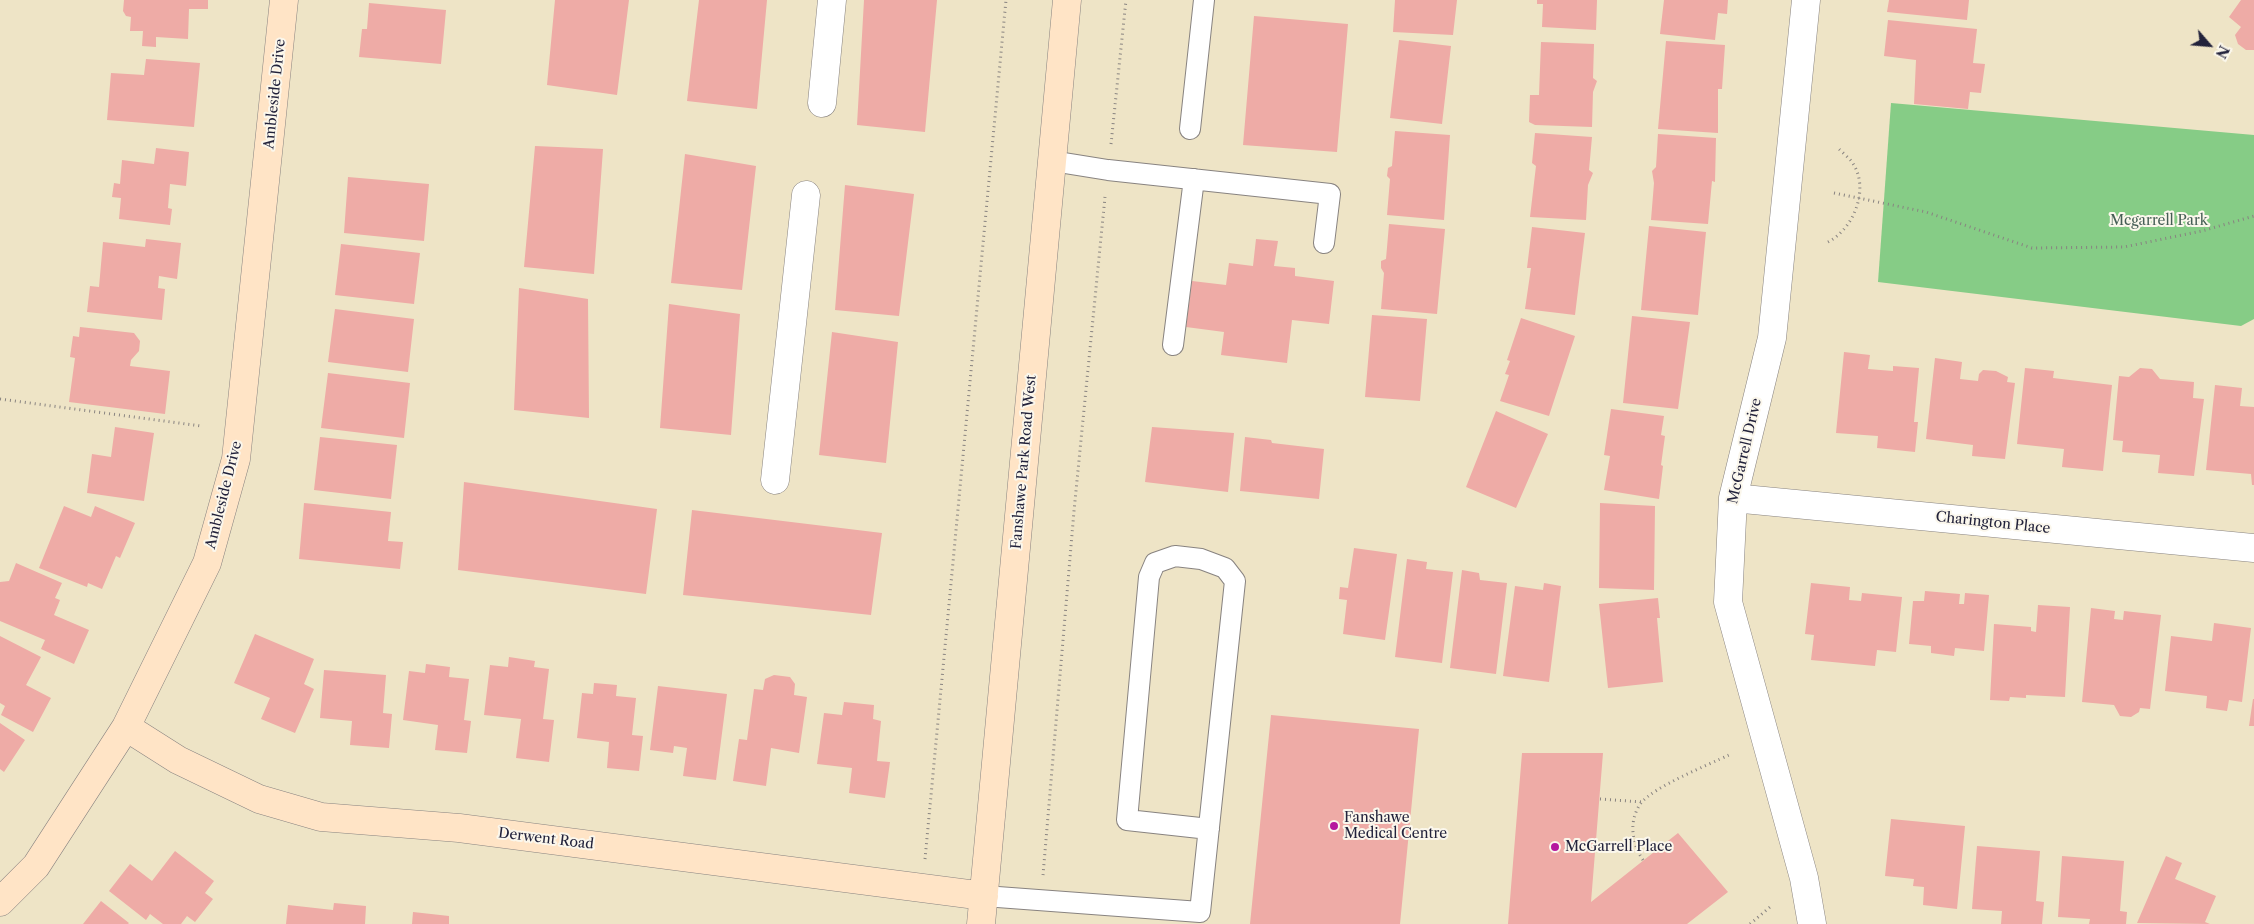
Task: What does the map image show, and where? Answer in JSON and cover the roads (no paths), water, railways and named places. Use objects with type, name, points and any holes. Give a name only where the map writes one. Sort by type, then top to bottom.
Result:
[{"type":"street","name":"Ambleside Drive","points":[[0,902],[36,866],[126,727],[207,562],[236,458],[284,0]]},
{"type":"street","points":[[822,102],[832,0]]},
{"type":"street","name":"Fanshawe Park Road West","points":[[982,924],[1067,0]]},
{"type":"street","name":"McGarrell Drive","points":[[1806,0],[1772,338],[1732,498],[1728,602],[1804,878],[1812,924]]},
{"type":"street","points":[[775,480],[806,195]]},
{"type":"street","name":"Charington Place","points":[[1732,498],[2254,548]]},
{"type":"street","name":"Derwent Road","points":[[126,727],[178,760],[260,799],[322,817],[459,828],[984,896]]},
{"type":"lane","points":[[1190,129],[1204,0]]},
{"type":"lane","points":[[1052,162],[1330,194],[1324,243]]},
{"type":"lane","points":[[1173,345],[1194,179]]},
{"type":"lane","points":[[984,896],[1200,918],[1209,829],[1234,581],[1225,568],[1201,559],[1175,556],[1155,564],[1149,577],[1127,820],[1209,829]]},
{"type":"place","name":"Fanshawe Medical Centre","points":[[1334,826]]},
{"type":"place","name":"McGarrell Place","points":[[1555,847]]},
{"type":"park label","name":"Mcgarrell Park","points":[[2159,221]]}]
